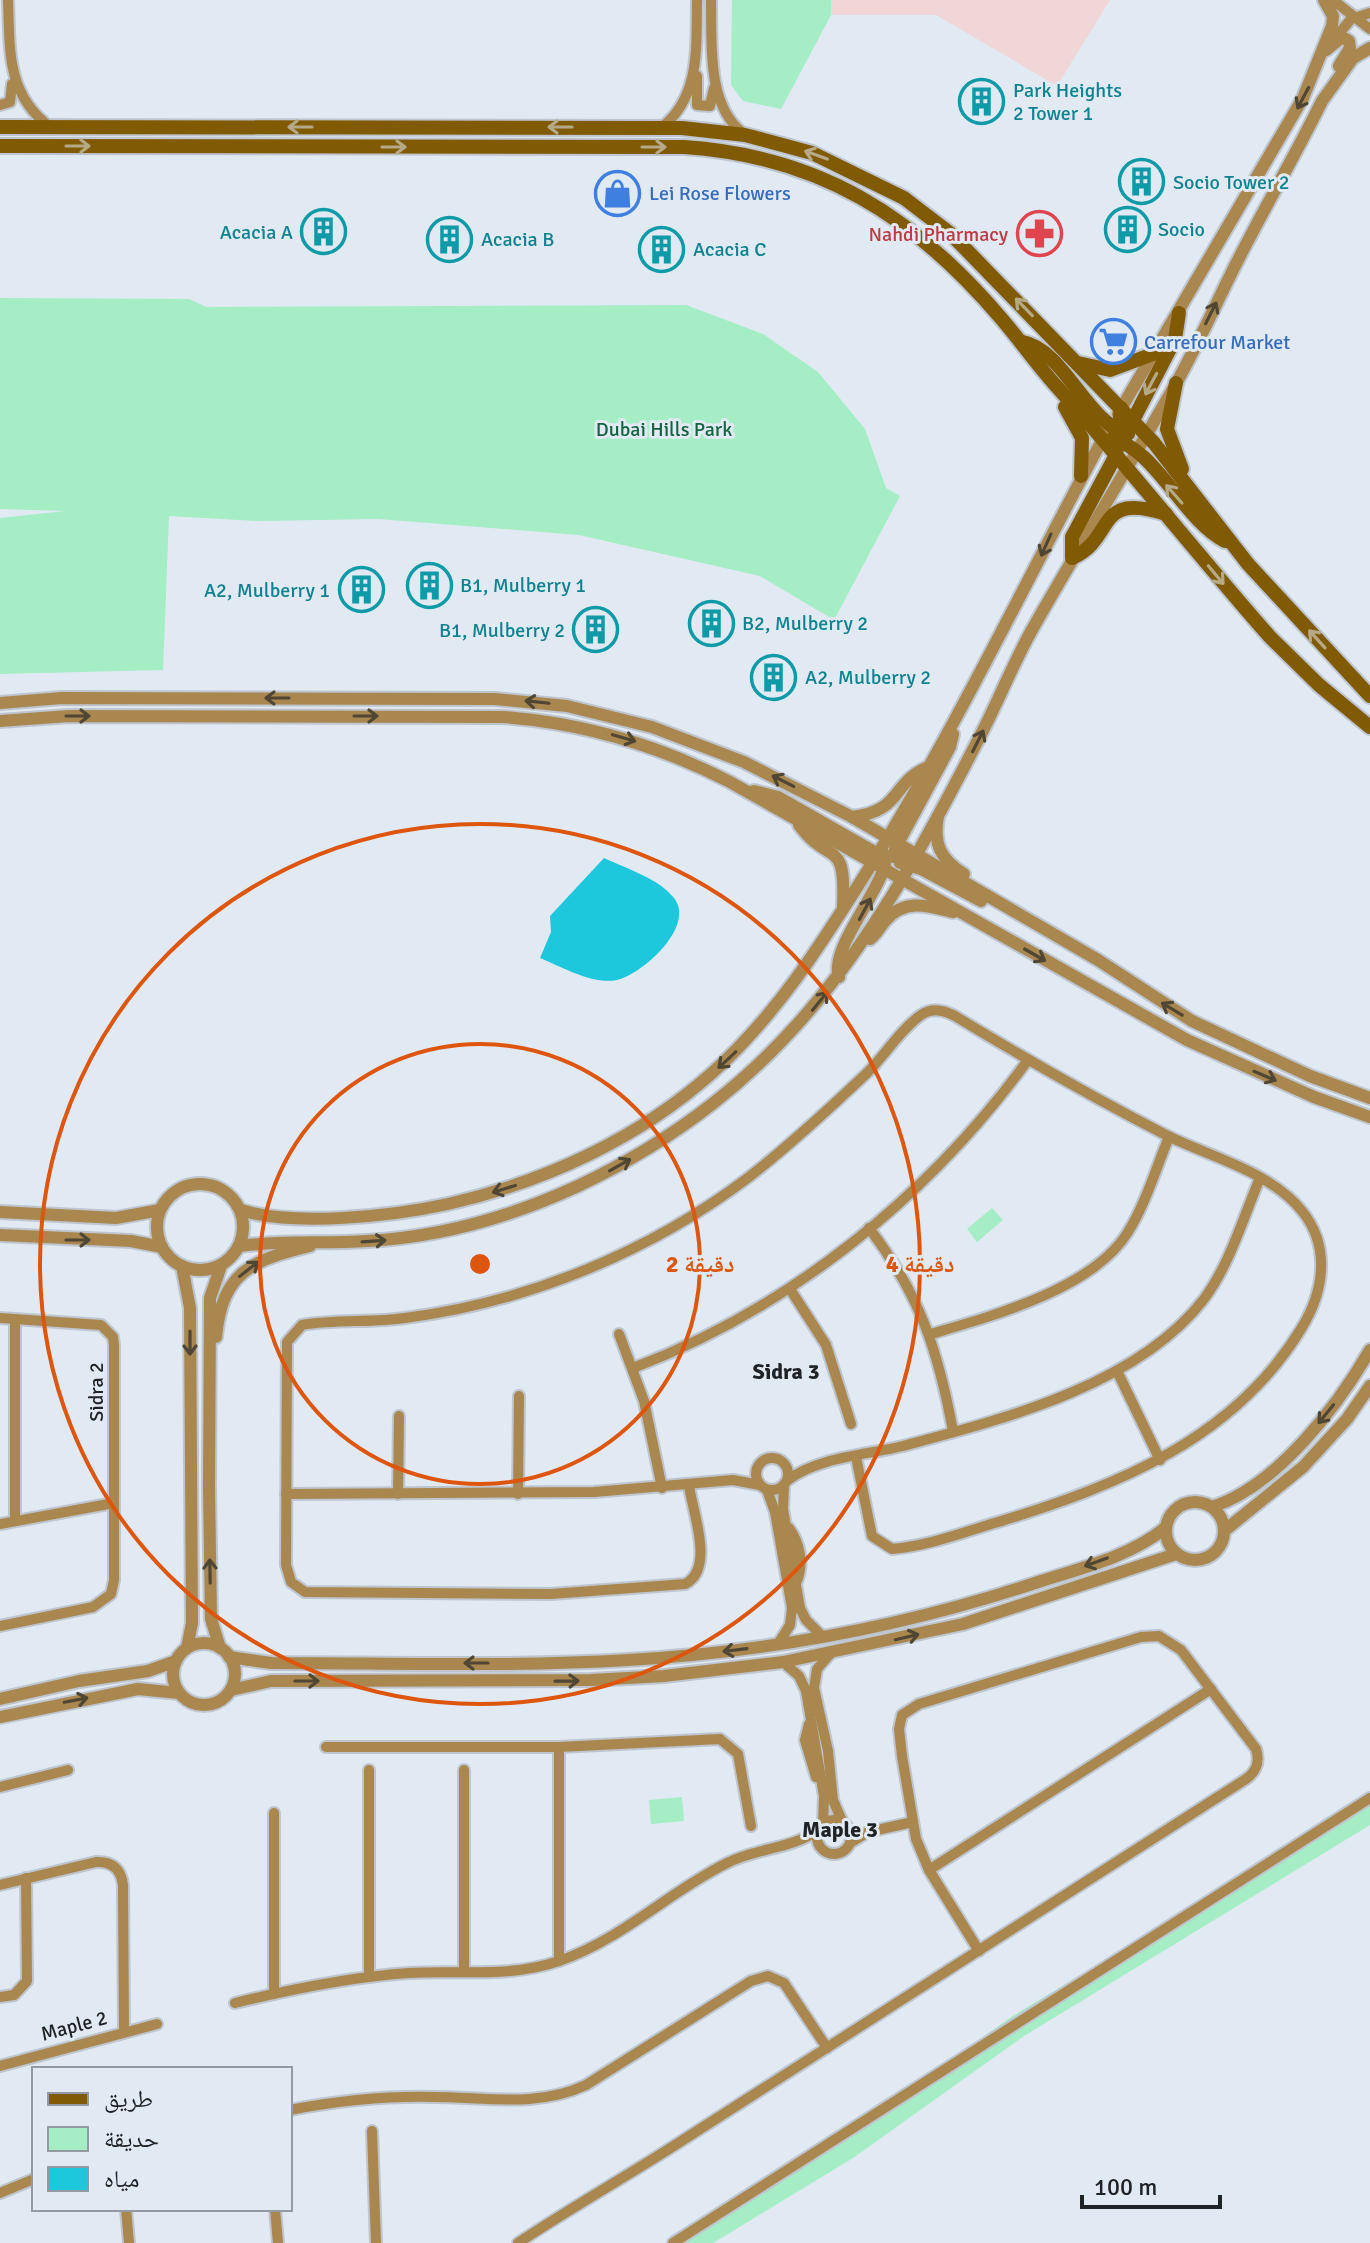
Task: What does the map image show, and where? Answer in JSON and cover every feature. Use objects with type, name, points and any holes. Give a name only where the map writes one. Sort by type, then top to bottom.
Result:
[{"type":"main road","points":[[0,127],[662,127],[745,135],[830,160],[904,198],[951,234],[1121,408],[1122,441]]},
{"type":"main road","points":[[0,146],[684,147],[737,153],[822,177],[877,205],[937,251],[1022,342],[1055,385],[1082,438],[1081,476]]},
{"type":"main road","points":[[1072,558],[1072,537],[1175,339],[1179,313]]},
{"type":"main road","points":[[1022,342],[1041,350],[1204,528],[1233,545]]},
{"type":"main road","points":[[1078,363],[1110,370],[1153,354]]},
{"type":"main road","points":[[1176,383],[1167,429],[1171,447],[1192,491]]},
{"type":"main road","points":[[1055,385],[1122,441],[1167,515],[1279,645],[1370,727]]},
{"type":"main road","points":[[1122,441],[1145,434],[1233,545],[1370,696]]},
{"type":"main road","points":[[1072,558],[1087,548],[1104,523],[1118,511],[1135,507],[1167,515]]},
{"type":"street","points":[[0,105],[10,102],[12,78],[8,0]]},
{"type":"street","points":[[697,0],[695,101],[706,108],[713,102],[715,70],[711,0]]},
{"type":"street","points":[[1324,0],[1333,16],[1324,53]]},
{"type":"street","points":[[1333,0],[1370,29]]},
{"type":"street","points":[[1121,408],[1179,313],[1219,236],[1265,166],[1324,53],[1340,30],[1355,17],[1370,13]]},
{"type":"street","points":[[1145,434],[1176,383],[1350,48],[1349,41],[1342,37],[1337,39],[1324,53]]},
{"type":"street","points":[[1322,101],[1353,58],[1370,48]]},
{"type":"street","points":[[662,127],[681,109],[695,70]]},
{"type":"street","points":[[715,70],[725,113],[745,135]]},
{"type":"street","points":[[12,78],[27,107],[50,127]]},
{"type":"street","points":[[839,977],[836,961],[892,841],[1081,476],[1122,441]]},
{"type":"street","points":[[240,1246],[394,1239],[462,1228],[536,1204],[613,1169],[686,1125],[754,1072],[839,977],[861,944],[975,746],[1018,653],[1072,558]]},
{"type":"street","points":[[0,703],[62,698],[495,699],[567,706],[652,727],[722,752],[852,817],[892,841],[911,859],[980,900],[996,901]]},
{"type":"street","points":[[144,698],[144,716]]},
{"type":"street","points":[[0,721],[69,716],[533,719],[592,729],[649,745],[885,860],[911,859]]},
{"type":"street","points":[[892,841],[950,747],[952,727]]},
{"type":"street","points":[[852,817],[882,811],[912,777],[929,767]]},
{"type":"street","points":[[746,791],[778,797],[885,860],[900,879],[1187,1040],[1314,1097],[1370,1117]]},
{"type":"street","points":[[940,808],[936,840],[942,856],[985,888],[996,901],[1098,960],[1192,1021],[1310,1076],[1370,1098]]},
{"type":"street","points":[[796,819],[806,834],[834,852],[841,863],[843,910]]},
{"type":"street","points":[[241,1210],[279,1217],[366,1215],[426,1209],[509,1188],[597,1151],[673,1104],[736,1051],[788,994],[843,910],[885,860]]},
{"type":"street","points":[[861,944],[875,935],[897,910],[908,906],[921,905],[967,916]]},
{"type":"street","points":[[689,1486],[701,1562],[691,1581],[677,1586],[551,1594],[305,1592],[297,1588],[287,1574],[286,1350],[295,1329],[310,1324],[404,1319],[495,1301],[574,1274],[642,1244],[706,1207],[766,1164],[867,1072],[928,1011],[946,1012],[1169,1137],[1260,1178],[1292,1199],[1313,1229],[1322,1266],[1315,1303],[1289,1349],[1245,1402],[1190,1444],[1160,1460],[1022,1514],[892,1549],[872,1536],[856,1457]]},
{"type":"street","points":[[633,1368],[716,1333],[790,1289],[869,1228],[961,1142],[1028,1060]]},
{"type":"street","points":[[931,1334],[1047,1292],[1093,1269],[1127,1234],[1169,1137]]},
{"type":"street","points":[[733,1480],[763,1487],[786,1483],[812,1467],[953,1431],[1117,1371],[1156,1347],[1205,1297],[1228,1256],[1260,1178]]},
{"type":"street","points":[[221,1266],[201,1270],[182,1266],[162,1247],[157,1235],[160,1210],[180,1188],[195,1183],[225,1190],[241,1210],[244,1228],[240,1246],[221,1266],[210,1298],[210,1608],[224,1652],[235,1673],[231,1690]]},
{"type":"street","points":[[0,1212],[116,1218],[160,1210]]},
{"type":"street","points":[[869,1228],[905,1279],[931,1334],[953,1431]]},
{"type":"street","points":[[0,1235],[45,1240],[131,1241],[162,1247]]},
{"type":"street","points":[[210,1363],[225,1296],[243,1272],[268,1256],[326,1241]]},
{"type":"street","points":[[179,1693],[173,1677],[176,1661],[187,1648],[192,1623],[190,1308],[182,1266]]},
{"type":"street","points":[[790,1289],[826,1345],[851,1424]]},
{"type":"street","name":"Sidra 2","points":[[0,1318],[101,1325],[113,1337],[114,1503],[113,1587],[106,1600],[93,1607],[0,1626]]},
{"type":"street","points":[[15,1320],[15,1520]]},
{"type":"street","points":[[619,1334],[648,1417],[662,1488]]},
{"type":"street","points":[[1370,1350],[1331,1409],[1300,1443],[1251,1486],[1212,1507],[1193,1501],[1174,1509],[1165,1528],[1166,1537],[1176,1554],[1189,1560],[1206,1558],[1219,1548],[1224,1531],[1303,1467],[1347,1419],[1370,1386]]},
{"type":"street","points":[[1117,1371],[1160,1460]]},
{"type":"street","points":[[518,1494],[519,1396]]},
{"type":"street","points":[[398,1494],[399,1416]]},
{"type":"street","points":[[286,1494],[518,1494],[662,1488],[733,1480],[773,1457],[785,1463],[812,1467]]},
{"type":"street","points":[[785,1463],[786,1525],[802,1614],[823,1637]]},
{"type":"street","points":[[757,1467],[775,1512],[792,1608],[790,1625],[778,1644]]},
{"type":"street","points":[[0,1524],[114,1503]]},
{"type":"street","points":[[1212,1507],[1224,1531]]},
{"type":"street","points":[[187,1648],[204,1643],[256,1663],[574,1662],[680,1656],[778,1644],[898,1621],[1018,1588],[1133,1548],[1165,1528]]},
{"type":"street","points":[[0,1717],[138,1689],[179,1693],[202,1706],[218,1702],[231,1690],[271,1681],[591,1680],[678,1675],[783,1662],[963,1624],[1176,1554]]},
{"type":"street","points":[[518,2243],[827,2048],[979,1951],[1252,1775],[1258,1762],[1256,1749],[1175,1644],[1150,1636],[912,1706],[902,1715],[899,1729],[913,1822],[929,1870],[979,1951]]},
{"type":"street","points":[[831,1653],[817,1669],[814,1688],[828,1751],[833,1800],[852,1835],[850,1843]]},
{"type":"street","points":[[0,1699],[79,1681],[148,1671],[176,1661]]},
{"type":"street","points":[[783,1662],[803,1683],[810,1722],[806,1735],[808,1756],[821,1783],[819,1846]]},
{"type":"street","points":[[929,1870],[1211,1689]]},
{"type":"street","points":[[326,1747],[559,1747],[712,1739],[728,1742],[740,1761],[751,1826]]},
{"type":"street","points":[[559,1747],[559,1961]]},
{"type":"street","points":[[0,1787],[68,1770]]},
{"type":"street","points":[[369,1770],[369,1977]]},
{"type":"street","points":[[464,1770],[464,1972]]},
{"type":"street","points":[[673,2243],[1370,1798]]},
{"type":"street","points":[[274,1813],[274,1994]]},
{"type":"street","points":[[235,2003],[369,1977],[503,1973],[559,1961],[599,1942],[725,1864],[753,1852],[793,1843],[830,1820],[876,1829]]},
{"type":"street","points":[[793,1843],[819,1846],[827,1853],[838,1854],[850,1843],[876,1829],[913,1822]]},
{"type":"street","points":[[0,1885],[96,1862],[112,1864],[118,1869],[123,1885],[124,2032]]},
{"type":"street","points":[[0,1997],[14,1995],[27,1981],[26,1878]]},
{"type":"street","points":[[292,2110],[378,2098],[522,2100],[556,2096],[586,2085],[751,1981],[768,1976],[784,1983],[827,2048]]},
{"type":"street","name":"Maple 2","points":[[0,2066],[157,2024]]},
{"type":"street","points":[[372,2131],[376,2243]]},
{"type":"street","points":[[0,2193],[32,2180]]},
{"type":"street","points":[[126,2211],[129,2243]]},
{"type":"street","points":[[275,2211],[278,2243]]},
{"type":"shaded area","points":[[831,0],[1110,0],[1057,86],[936,15],[831,15]]},
{"type":"green space","points":[[732,0],[831,0],[831,15],[781,109],[743,101],[731,85]]},
{"type":"green space","name":"Dubai Hills Park","points":[[0,298],[189,299],[206,307],[686,305],[763,334],[818,372],[865,429],[886,488],[900,496],[834,620],[760,576],[579,535],[379,519],[258,521],[169,516],[163,670],[0,674],[0,518],[65,511],[0,509]]},
{"type":"green space","points":[[992,1208],[1003,1220],[977,1242],[967,1229]]},
{"type":"green space","points":[[682,1797],[684,1821],[651,1824],[649,1800]]},
{"type":"green space","points":[[1370,1800],[1370,1825],[1024,2036],[853,2158],[713,2243],[674,2243],[839,2141],[1011,2017]]},
{"type":"water","points":[[604,858],[660,885],[674,898],[679,909],[678,922],[664,947],[640,969],[608,981],[578,974],[540,958],[551,932],[550,916]]},
{"type":"place","name":"Park Heights 2 Tower 1","points":[[982,102]]},
{"type":"place","name":"Socio Tower 2","points":[[1142,182]]},
{"type":"place","name":"Lei Rose Flowers","points":[[618,193]]},
{"type":"place","name":"Socio","points":[[1127,229]]},
{"type":"place","name":"Acacia A","points":[[324,232]]},
{"type":"place","name":"Nahdi Pharmacy","points":[[1039,234]]},
{"type":"place","name":"Acacia B","points":[[450,239]]},
{"type":"place","name":"Acacia C","points":[[662,249]]},
{"type":"place","name":"Carrefour Market","points":[[1113,342]]},
{"type":"place","name":"B1, Mulberry 1","points":[[429,585]]},
{"type":"place","name":"A2, Mulberry 1","points":[[361,590]]},
{"type":"place","name":"B2, Mulberry 2","points":[[711,623]]},
{"type":"place","name":"B1, Mulberry 2","points":[[596,630]]},
{"type":"place","name":"A2, Mulberry 2","points":[[774,677]]},
{"type":"district","name":"Sidra 3","points":[[786,1371]]},
{"type":"district","name":"Maple 3","points":[[840,1829]]}]
